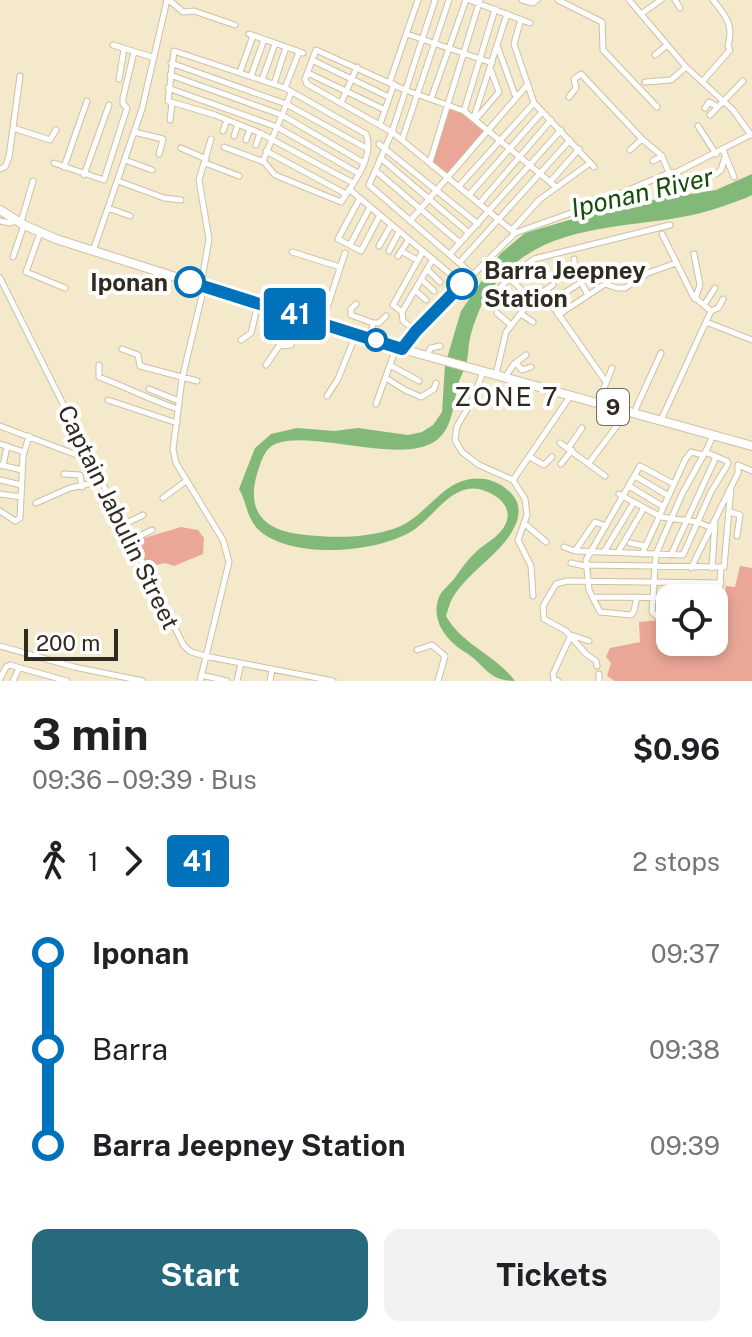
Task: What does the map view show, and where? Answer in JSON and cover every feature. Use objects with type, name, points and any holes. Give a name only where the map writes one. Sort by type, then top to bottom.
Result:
[{"type":"highway","name":"9","points":[[0,210],[40,233],[246,299],[257,307],[296,314],[400,347],[436,352],[571,395],[752,443]]},
{"type":"highway","name":"9","points":[[496,372],[600,398],[632,410]]},
{"type":"highway","name":"9","points":[[662,418],[752,443]]},
{"type":"street","points":[[93,251],[146,98],[152,57],[168,0],[183,12],[194,11],[235,25]]},
{"type":"street","points":[[380,124],[418,0]]},
{"type":"street","points":[[435,0],[392,132],[370,187],[472,274]]},
{"type":"street","points":[[402,140],[449,0]]},
{"type":"street","points":[[431,99],[468,0],[530,23]]},
{"type":"street","points":[[522,0],[533,3],[537,0]]},
{"type":"street","points":[[558,0],[602,22],[603,50],[657,107]]},
{"type":"street","points":[[513,232],[677,172],[721,153],[752,134],[724,101],[666,46],[629,0]]},
{"type":"street","points":[[641,14],[661,0]]},
{"type":"street","points":[[675,0],[680,8]]},
{"type":"street","points":[[702,82],[730,50],[732,20],[713,0]]},
{"type":"street","points":[[430,162],[479,2]]},
{"type":"street","points":[[464,111],[495,9]]},
{"type":"street","points":[[475,118],[507,14]]},
{"type":"street","points":[[376,404],[400,347],[513,232],[528,211],[556,187],[592,165],[534,103],[514,44],[521,19]]},
{"type":"street","points":[[407,34],[491,66],[499,92],[475,118]]},
{"type":"street","points":[[240,72],[251,35],[301,52],[285,88]]},
{"type":"street","points":[[251,76],[264,40]]},
{"type":"street","points":[[262,80],[275,44]]},
{"type":"street","points":[[113,45],[152,57]]},
{"type":"street","points":[[655,55],[666,46]]},
{"type":"street","points":[[274,84],[286,47]]},
{"type":"street","points":[[497,47],[516,96]]},
{"type":"street","points":[[119,79],[124,49]]},
{"type":"street","points":[[513,232],[392,132],[307,84],[305,80],[317,49],[405,90],[464,111],[556,187]]},
{"type":"street","points":[[224,147],[264,162],[275,175],[342,202],[349,189],[358,173],[364,163],[368,149],[366,134],[285,88],[175,50],[167,101],[271,138],[349,189],[462,284]]},
{"type":"street","points":[[54,163],[104,180],[127,108],[123,98],[134,52]]},
{"type":"street","points":[[312,60],[389,97]]},
{"type":"street","points":[[171,63],[286,104],[368,149]]},
{"type":"street","points":[[341,103],[357,67]]},
{"type":"street","points":[[645,82],[671,80],[686,67]]},
{"type":"street","points":[[308,73],[385,110]]},
{"type":"street","points":[[569,97],[576,88],[574,80],[581,74],[662,156],[669,173]]},
{"type":"street","points":[[170,75],[282,115],[364,163]]},
{"type":"street","points":[[0,169],[7,163],[20,76]]},
{"type":"street","points":[[710,115],[743,81]]},
{"type":"street","points":[[410,221],[528,84]]},
{"type":"street","points":[[168,88],[277,127],[358,173]]},
{"type":"street","points":[[264,162],[291,93]]},
{"type":"street","points":[[64,167],[87,101]]},
{"type":"street","points":[[705,108],[709,102],[718,107]]},
{"type":"street","points":[[170,120],[172,103]]},
{"type":"street","points":[[459,186],[534,103]]},
{"type":"street","points":[[84,175],[109,105]]},
{"type":"street","points":[[469,195],[542,112]]},
{"type":"street","points":[[223,131],[227,120]]},
{"type":"street","points":[[480,203],[551,120]]},
{"type":"street","points":[[234,136],[238,124]]},
{"type":"street","points":[[698,126],[721,153],[734,177]]},
{"type":"street","points":[[13,128],[50,140],[56,130]]},
{"type":"street","points":[[246,140],[250,129]]},
{"type":"street","points":[[450,254],[561,130]]},
{"type":"street","points":[[134,132],[163,139],[159,154]]},
{"type":"street","points":[[256,145],[260,133]]},
{"type":"street","points":[[211,139],[199,182],[209,239],[203,285],[182,379],[174,457],[223,540],[229,562],[200,678],[227,681]]},
{"type":"street","points":[[630,150],[642,139]]},
{"type":"street","points":[[460,262],[570,140]]},
{"type":"street","points":[[379,144],[478,224]]},
{"type":"street","points":[[181,148],[239,176]]},
{"type":"street","points":[[550,182],[579,149]]},
{"type":"street","points":[[266,151],[349,189]]},
{"type":"street","points":[[113,152],[152,170]]},
{"type":"street","points":[[716,174],[721,170],[721,153]]},
{"type":"street","points":[[653,161],[662,156]]},
{"type":"street","points":[[382,159],[469,233]]},
{"type":"street","points":[[376,171],[460,243]]},
{"type":"street","points":[[677,172],[682,186]]},
{"type":"street","points":[[13,257],[33,181]]},
{"type":"street","points":[[118,181],[164,198],[181,200]]},
{"type":"street","points":[[360,198],[338,237],[361,251],[380,215]]},
{"type":"street","points":[[350,245],[370,207]]},
{"type":"street","points":[[108,208],[130,216]]},
{"type":"street","points":[[0,221],[20,223]]},
{"type":"street","points":[[379,246],[391,225]]},
{"type":"street","points":[[499,289],[528,262],[540,257],[670,225]]},
{"type":"street","points":[[389,251],[399,232]]},
{"type":"street","points":[[40,233],[27,265],[27,274],[65,288]]},
{"type":"street","points":[[662,234],[695,299],[711,311]]},
{"type":"street","points":[[409,239],[400,253],[417,260]]},
{"type":"street","points":[[402,312],[393,305],[423,251]]},
{"type":"street","points":[[292,252],[340,267]]},
{"type":"street","points":[[322,323],[345,253]]},
{"type":"street","points":[[694,254],[700,285],[695,299]]},
{"type":"street","points":[[416,331],[403,321],[402,312],[433,259]]},
{"type":"street","points":[[574,259],[575,271],[588,295]]},
{"type":"street","points":[[558,315],[605,284],[625,288],[648,273],[676,263]]},
{"type":"street","points":[[427,269],[440,282]]},
{"type":"street","name":"Captain Jabulin Street","points":[[0,278],[182,643],[191,652],[205,656],[272,669],[295,678],[333,681]]},
{"type":"street","points":[[509,278],[543,303],[550,302],[580,283]]},
{"type":"street","points":[[421,279],[434,291]]},
{"type":"street","points":[[496,372],[502,340],[511,325],[534,298],[553,285]]},
{"type":"street","points":[[704,305],[715,288]]},
{"type":"street","points":[[415,290],[426,300]]},
{"type":"street","points":[[507,299],[533,322]]},
{"type":"street","points":[[662,418],[711,311],[718,308],[723,299]]},
{"type":"street","points":[[550,302],[606,382]]},
{"type":"street","points":[[356,304],[351,309],[351,315],[373,323],[379,323],[386,316]]},
{"type":"street","points":[[241,340],[251,333],[257,307]]},
{"type":"street","points":[[497,313],[511,325]]},
{"type":"street","points":[[266,365],[279,346],[291,345],[296,314]]},
{"type":"street","points":[[706,322],[752,340]]},
{"type":"street","points":[[370,338],[373,323]]},
{"type":"street","points":[[327,396],[338,379],[356,334]]},
{"type":"street","points":[[122,349],[138,355],[140,366],[197,381]]},
{"type":"street","points":[[589,463],[632,410],[661,353]]},
{"type":"street","points":[[508,373],[526,355]]},
{"type":"street","points":[[516,363],[524,371],[531,367]]},
{"type":"street","points":[[99,365],[99,377],[138,392],[151,401],[178,409]]},
{"type":"street","points":[[390,365],[419,381]]},
{"type":"street","points":[[477,367],[471,403],[457,426],[455,440],[462,452],[479,465],[513,480],[527,503],[527,515],[518,540],[531,566],[533,596]]},
{"type":"street","points":[[600,398],[612,368]]},
{"type":"street","points":[[386,378],[421,397],[430,392],[436,383]]},
{"type":"street","points":[[149,389],[179,401]]},
{"type":"street","points":[[513,480],[571,395]]},
{"type":"street","points":[[108,400],[177,423]]},
{"type":"street","points":[[0,426],[93,461]]},
{"type":"street","points":[[561,464],[582,428]]},
{"type":"street","points":[[656,615],[653,582],[656,554],[711,434]]},
{"type":"street","points":[[0,511],[15,521],[21,515],[22,470],[29,436]]},
{"type":"street","points":[[560,443],[605,476]]},
{"type":"street","points":[[22,470],[1,466],[3,445],[24,452]]},
{"type":"street","points":[[564,547],[589,552],[618,552],[642,554],[683,555],[711,492],[728,464],[716,457],[690,452],[672,483],[642,554]]},
{"type":"street","points":[[530,457],[544,465],[552,457]]},
{"type":"street","points":[[671,555],[716,457]]},
{"type":"street","points":[[691,568],[738,473],[738,465],[752,471]]},
{"type":"street","points":[[637,597],[634,611],[629,615],[602,613],[587,582],[585,566],[589,552],[641,466],[672,483]]},
{"type":"street","points":[[64,474],[80,475],[82,487]]},
{"type":"street","points":[[635,476],[667,495]]},
{"type":"street","points":[[0,480],[21,485]]},
{"type":"street","points":[[36,503],[70,488],[102,481]]},
{"type":"street","points":[[163,498],[186,481]]},
{"type":"street","points":[[629,486],[662,506]]},
{"type":"street","points":[[571,563],[585,566],[721,568],[725,566],[731,487]]},
{"type":"street","points":[[0,494],[21,497]]},
{"type":"street","points":[[621,495],[658,516],[710,527]]},
{"type":"street","points":[[604,552],[634,502]]},
{"type":"street","points":[[618,552],[644,508]]},
{"type":"street","points":[[730,512],[740,515],[737,536]]},
{"type":"street","points":[[123,525],[143,515]]},
{"type":"street","points":[[712,568],[715,516]]},
{"type":"street","points":[[575,551],[595,522],[606,526]]},
{"type":"street","points":[[524,523],[546,542]]},
{"type":"street","points":[[131,540],[152,530]]},
{"type":"street","points":[[630,543],[645,546]]},
{"type":"street","points":[[589,641],[571,635],[544,619],[543,606],[556,584],[567,581],[721,583],[721,568]]},
{"type":"street","points":[[593,597],[656,597]]},
{"type":"street","points":[[571,635],[596,661],[597,666]]},
{"type":"street","points":[[558,681],[553,674],[571,635]]},
{"type":"street","points":[[417,650],[432,645],[445,656],[438,681]]},
{"type":"street","points":[[0,646],[63,664],[143,681]]},
{"type":"street","points":[[237,681],[241,663]]},
{"type":"street","points":[[57,680],[63,664]]},
{"type":"street","points":[[0,679],[8,665],[33,671],[44,678],[67,681]]},
{"type":"street","points":[[13,681],[19,668]]},
{"type":"street","points":[[270,681],[272,669]]},
{"type":"street","points":[[29,681],[33,671]]},
{"type":"shaded area","points":[[449,108],[462,112],[484,132],[448,174],[433,162]]},
{"type":"shaded area","points":[[752,174],[752,195],[746,198],[701,213],[567,237],[542,246],[519,260],[499,279],[484,300],[471,334],[467,362],[458,384],[449,424],[442,435],[429,445],[389,449],[296,440],[274,444],[263,458],[254,491],[258,511],[272,526],[298,534],[346,537],[393,529],[417,516],[447,489],[470,479],[489,480],[508,490],[516,499],[519,509],[512,532],[459,589],[446,616],[461,635],[515,681],[492,675],[452,642],[442,629],[437,614],[442,592],[471,557],[504,527],[508,513],[506,507],[492,494],[479,489],[460,491],[415,529],[381,544],[360,548],[337,550],[293,546],[275,540],[255,526],[239,489],[255,448],[271,434],[297,428],[334,431],[358,428],[408,435],[422,432],[433,425],[442,412],[445,365],[461,311],[500,254],[525,233],[620,205],[716,190]]},
{"type":"shaded area","points":[[181,527],[198,530],[204,538],[203,554],[174,566],[165,563],[143,568],[131,542]]},
{"type":"shaded area","points":[[740,566],[752,568],[752,681],[615,681],[607,676],[611,663],[606,657],[610,648],[640,642],[639,622],[656,620],[656,656],[728,656],[728,586],[735,587]]},
{"type":"bus line","name":"41","points":[[190,282],[402,349],[462,284]]},
{"type":"place","name":"Iponan","points":[[190,282]]},
{"type":"place","name":"Barra Jeepney Station","points":[[462,284]]},
{"type":"district","name":"ZONE 7","points":[[507,396]]},
{"type":"water label","name":"Iponan River","points":[[642,192]]}]
